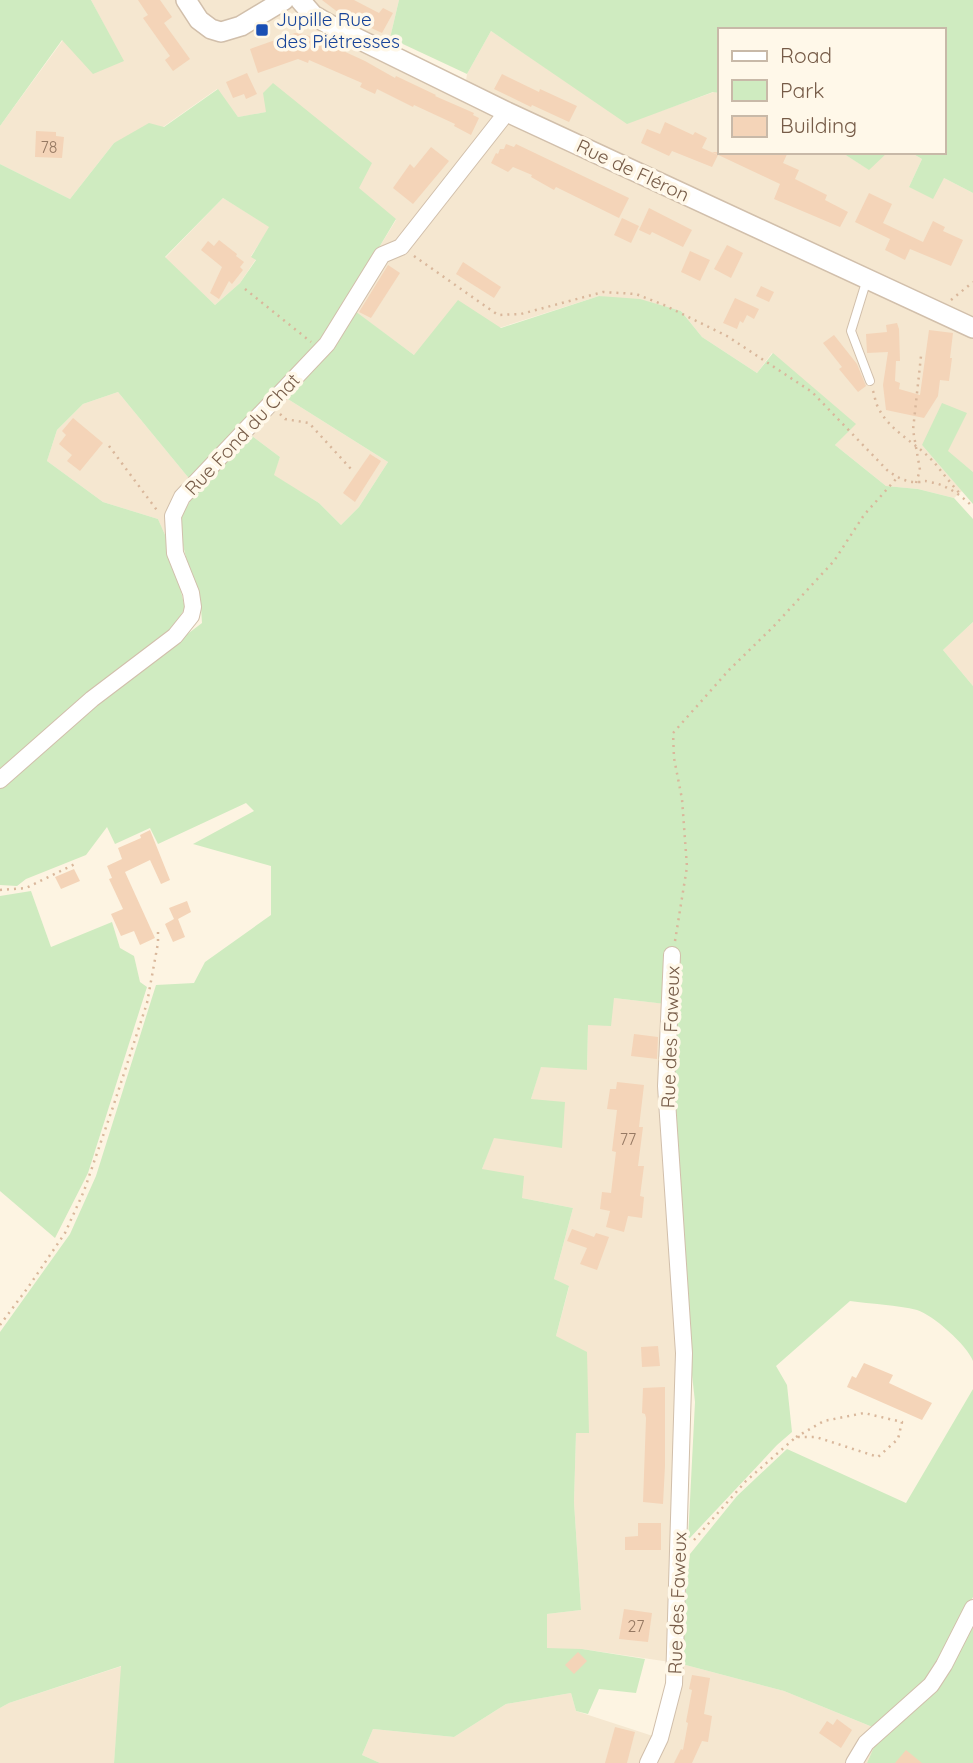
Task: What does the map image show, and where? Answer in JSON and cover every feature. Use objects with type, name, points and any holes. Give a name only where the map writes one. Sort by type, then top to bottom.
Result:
[{"type":"street","points":[[186,0],[199,20],[211,29],[221,32],[241,26],[284,0]]},
{"type":"street","name":"Rue de Fléron","points":[[300,0],[313,15],[332,26],[507,112],[973,328]]},
{"type":"street","name":"Rue Fond du Chat","points":[[0,780],[92,699],[175,636],[187,622],[193,607],[191,593],[175,553],[173,516],[182,497],[327,344],[382,255],[401,247],[507,112]]},
{"type":"street","name":"Rue des Faweux","points":[[648,1763],[660,1738],[674,1684],[678,1558],[684,1353],[666,1086],[672,955]]},
{"type":"street","points":[[854,1763],[866,1743],[931,1685],[973,1608]]},
{"type":"lane","points":[[867,279],[851,331],[870,381]]},
{"type":"path","points":[[401,247],[498,315],[521,314],[604,292],[636,294],[684,315],[727,336],[812,392],[887,470],[898,478],[916,483],[928,481],[964,498]]},
{"type":"path","points":[[943,314],[947,303],[973,282]]},
{"type":"path","points":[[245,289],[321,351]]},
{"type":"path","points":[[916,483],[920,470],[913,429],[921,356]]},
{"type":"path","points":[[870,381],[878,408],[895,430],[937,466],[973,507]]},
{"type":"path","points":[[270,405],[285,419],[310,423],[352,469]]},
{"type":"path","points":[[108,446],[174,533]]},
{"type":"path","name":"Rue des Faweux","points":[[672,955],[687,867],[673,733],[729,670],[774,627],[835,561],[864,515],[898,478]]},
{"type":"path","points":[[0,890],[26,888],[77,863]]},
{"type":"path","points":[[0,1325],[65,1233],[84,1191],[146,1003],[158,943],[158,928]]},
{"type":"path","points":[[678,1558],[746,1481],[796,1437],[824,1421],[864,1413],[902,1422],[898,1439],[878,1457],[816,1437],[796,1437]]},
{"type":"shaded area","points":[[91,0],[399,0],[385,48],[466,81],[467,74],[491,31],[627,123],[718,93],[718,154],[844,154],[868,169],[886,154],[913,154],[922,159],[909,187],[944,178],[973,193],[973,472],[947,451],[922,445],[962,491],[954,498],[918,489],[886,486],[835,445],[855,424],[772,353],[757,373],[702,337],[681,311],[599,296],[414,355],[350,308],[380,246],[396,220],[267,112],[238,117],[217,89],[163,127],[114,143],[70,199],[0,164],[0,126],[63,40],[123,61]]},
{"type":"shaded area","points":[[223,198],[270,227],[251,256],[256,259],[240,283],[215,305],[165,258]]},
{"type":"shaded area","points":[[118,392],[192,482],[170,546],[158,519],[103,502],[47,461],[57,430],[83,404]]},
{"type":"shaded area","points":[[283,396],[388,462],[359,507],[341,525],[319,503],[273,475],[280,457],[252,436]]},
{"type":"shaded area","points":[[973,622],[973,686],[943,650]]},
{"type":"shaded area","points":[[614,998],[675,1005],[685,1359],[678,1663],[784,1691],[875,1728],[874,1747],[867,1763],[380,1763],[362,1755],[373,1729],[454,1737],[506,1704],[571,1693],[576,1711],[656,1737],[670,1662],[582,1649],[547,1649],[547,1614],[581,1610],[574,1502],[576,1433],[588,1433],[556,1336],[569,1287],[554,1279],[573,1208],[522,1198],[482,1169],[493,1138],[531,1099],[541,1066],[587,1070],[588,1025]]},
{"type":"shaded area","points":[[122,1666],[114,1763],[0,1763],[0,1708]]},
{"type":"green space","points":[[0,0],[91,0],[124,61],[93,74],[62,40],[0,126]]},
{"type":"green space","points":[[399,0],[973,0],[973,193],[944,178],[933,199],[909,187],[922,159],[913,154],[945,154],[945,28],[718,28],[718,93],[713,92],[627,124],[491,31],[467,74],[390,38]]},
{"type":"green space","points":[[273,83],[372,163],[359,188],[396,219],[324,340],[192,482],[118,392],[83,404],[57,430],[47,461],[103,502],[158,519],[170,546],[185,608],[173,628],[0,773],[0,164],[70,199],[114,143],[149,123],[164,127],[218,89],[238,117],[266,112],[263,93]],"holes":[[[223,198],[269,227],[251,257],[256,260],[240,283],[215,305],[165,257]]]},
{"type":"green space","points":[[844,154],[886,154],[869,170]]},
{"type":"green space","points":[[599,296],[640,299],[681,311],[702,337],[757,373],[773,353],[856,424],[835,445],[886,486],[918,489],[954,498],[973,519],[973,622],[943,650],[973,686],[973,1361],[957,1339],[924,1313],[901,1307],[850,1301],[776,1366],[787,1385],[792,1432],[688,1540],[695,1402],[671,1134],[674,1005],[614,998],[611,1026],[588,1025],[587,1070],[541,1067],[531,1099],[565,1102],[562,1148],[494,1138],[482,1169],[524,1176],[522,1198],[573,1208],[554,1279],[569,1286],[556,1336],[587,1352],[589,1433],[576,1433],[574,1502],[581,1610],[547,1614],[547,1648],[582,1649],[645,1659],[636,1693],[599,1689],[588,1714],[576,1711],[571,1693],[506,1704],[454,1737],[373,1729],[362,1755],[380,1763],[114,1763],[121,1666],[0,1708],[0,1332],[70,1234],[96,1176],[156,985],[194,983],[205,962],[271,915],[271,866],[193,844],[254,811],[246,803],[158,844],[150,828],[115,844],[107,827],[86,855],[26,879],[17,886],[0,885],[0,789],[92,706],[202,623],[201,607],[181,537],[181,516],[200,485],[252,436],[280,457],[274,475],[319,503],[341,525],[359,507],[388,462],[283,396],[355,311],[414,355],[458,300],[501,328]]},
{"type":"green space","points":[[942,403],[967,413],[948,451],[973,472],[973,504],[922,445]]},
{"type":"green space","points":[[31,891],[51,947],[112,922],[120,948],[134,956],[140,982],[147,987],[88,1173],[55,1238],[0,1191],[0,896]]},
{"type":"green space","points":[[973,1389],[973,1597],[929,1677],[875,1728],[784,1691],[678,1663],[690,1554],[737,1496],[787,1449],[906,1503]]},
{"type":"green space","points":[[973,1622],[973,1763],[867,1763],[874,1747],[941,1685]]},
{"type":"building","points":[[138,0],[160,0],[172,17],[164,23],[190,59],[173,71],[165,60],[170,56],[143,18],[148,15]]},
{"type":"building","points":[[322,0],[354,0],[379,13],[383,8],[393,13],[382,33],[339,13]]},
{"type":"building","points":[[295,33],[317,39],[474,113],[473,115],[479,118],[471,135],[454,126],[455,124],[414,105],[413,107],[377,89],[375,94],[360,87],[362,83],[309,60],[308,63],[298,59],[258,73],[250,49]]},
{"type":"building","points":[[247,73],[257,94],[246,99],[244,94],[233,98],[226,82]]},
{"type":"building","points":[[502,74],[577,106],[569,122],[494,89]]},
{"type":"building","points":[[665,122],[693,135],[695,132],[707,138],[702,148],[718,155],[712,167],[672,151],[669,156],[641,143],[647,129],[660,134]]},
{"type":"building","points":[[36,131],[56,132],[56,136],[64,137],[62,158],[35,157]]},
{"type":"building","points":[[506,144],[514,147],[516,144],[629,198],[619,218],[556,187],[554,190],[531,177],[532,175],[513,167],[508,172],[491,163],[496,153],[504,149]]},
{"type":"building","points":[[431,147],[449,161],[413,204],[393,188],[410,164],[414,168]]},
{"type":"building","points":[[712,152],[787,154],[783,163],[799,170],[795,179],[827,195],[825,200],[848,212],[840,227],[774,199],[780,184]]},
{"type":"building","points":[[869,193],[892,204],[883,223],[923,242],[933,221],[945,227],[943,231],[963,240],[951,266],[910,249],[905,260],[885,250],[890,239],[855,222]]},
{"type":"building","points":[[649,208],[692,230],[683,247],[652,232],[650,235],[639,230]]},
{"type":"building","points":[[622,218],[639,226],[631,243],[614,235]]},
{"type":"building","points":[[219,240],[244,262],[240,267],[243,270],[232,284],[229,281],[219,299],[210,293],[222,267],[201,250],[208,241],[214,246]]},
{"type":"building","points":[[727,245],[743,253],[731,278],[714,269]]},
{"type":"building","points":[[690,251],[710,260],[700,281],[681,272]]},
{"type":"building","points":[[463,262],[501,287],[494,298],[456,274]]},
{"type":"building","points":[[388,265],[400,273],[371,318],[359,312]]},
{"type":"building","points":[[761,286],[774,292],[769,302],[756,296]]},
{"type":"building","points":[[735,298],[759,309],[754,319],[747,315],[743,323],[740,321],[737,329],[723,323]]},
{"type":"building","points":[[897,323],[900,361],[896,361],[895,381],[900,383],[899,389],[920,395],[929,330],[953,333],[949,381],[940,380],[938,396],[924,418],[886,410],[883,385],[888,352],[867,353],[866,334],[887,332],[886,325]]},
{"type":"building","points":[[834,335],[857,364],[866,386],[858,392],[823,343]]},
{"type":"building","points":[[73,418],[103,443],[80,471],[67,461],[72,455],[59,444],[66,435],[62,431]]},
{"type":"building","points":[[370,454],[381,461],[355,502],[343,493]]},
{"type":"building","points":[[150,830],[170,880],[161,884],[150,860],[125,872],[155,938],[140,945],[134,931],[121,936],[111,914],[123,909],[109,879],[112,878],[107,866],[122,859],[118,848],[141,838],[140,835]]},
{"type":"building","points":[[74,869],[80,881],[61,889],[55,877]]},
{"type":"building","points":[[187,901],[191,912],[178,919],[185,937],[173,942],[165,924],[174,919],[169,908]]},
{"type":"building","points":[[634,1034],[658,1037],[657,1059],[631,1056]]},
{"type":"building","points":[[617,1082],[644,1085],[639,1127],[643,1127],[638,1166],[644,1166],[640,1196],[644,1197],[642,1218],[628,1216],[624,1232],[606,1227],[610,1211],[600,1209],[602,1192],[611,1193],[617,1110],[607,1109],[610,1089],[616,1089]]},
{"type":"building","points":[[572,1229],[594,1237],[596,1233],[609,1237],[597,1270],[580,1264],[587,1248],[567,1241]]},
{"type":"building","points":[[658,1346],[660,1366],[642,1367],[641,1347]]},
{"type":"building","points":[[864,1363],[893,1375],[889,1383],[932,1403],[922,1420],[847,1387],[852,1376],[856,1378]]},
{"type":"building","points":[[665,1387],[663,1504],[643,1502],[646,1418],[642,1413],[643,1388]]},
{"type":"building","points":[[638,1523],[661,1523],[661,1550],[625,1550],[625,1537],[638,1536]]},
{"type":"building","points":[[624,1609],[652,1613],[648,1642],[619,1639]]},
{"type":"building","points":[[578,1652],[587,1661],[574,1674],[565,1665]]},
{"type":"building","points":[[692,1675],[710,1678],[704,1714],[712,1716],[708,1742],[702,1741],[692,1763],[674,1763],[681,1749],[683,1750]]},
{"type":"building","points":[[837,1719],[852,1730],[841,1748],[819,1733],[827,1721],[833,1725]]},
{"type":"building","points":[[615,1727],[635,1732],[627,1763],[605,1763]]},
{"type":"building","points":[[906,1750],[922,1763],[895,1763]]},
{"type":"place","name":"Jupille Rue des Piétresses","points":[[262,30]]}]
